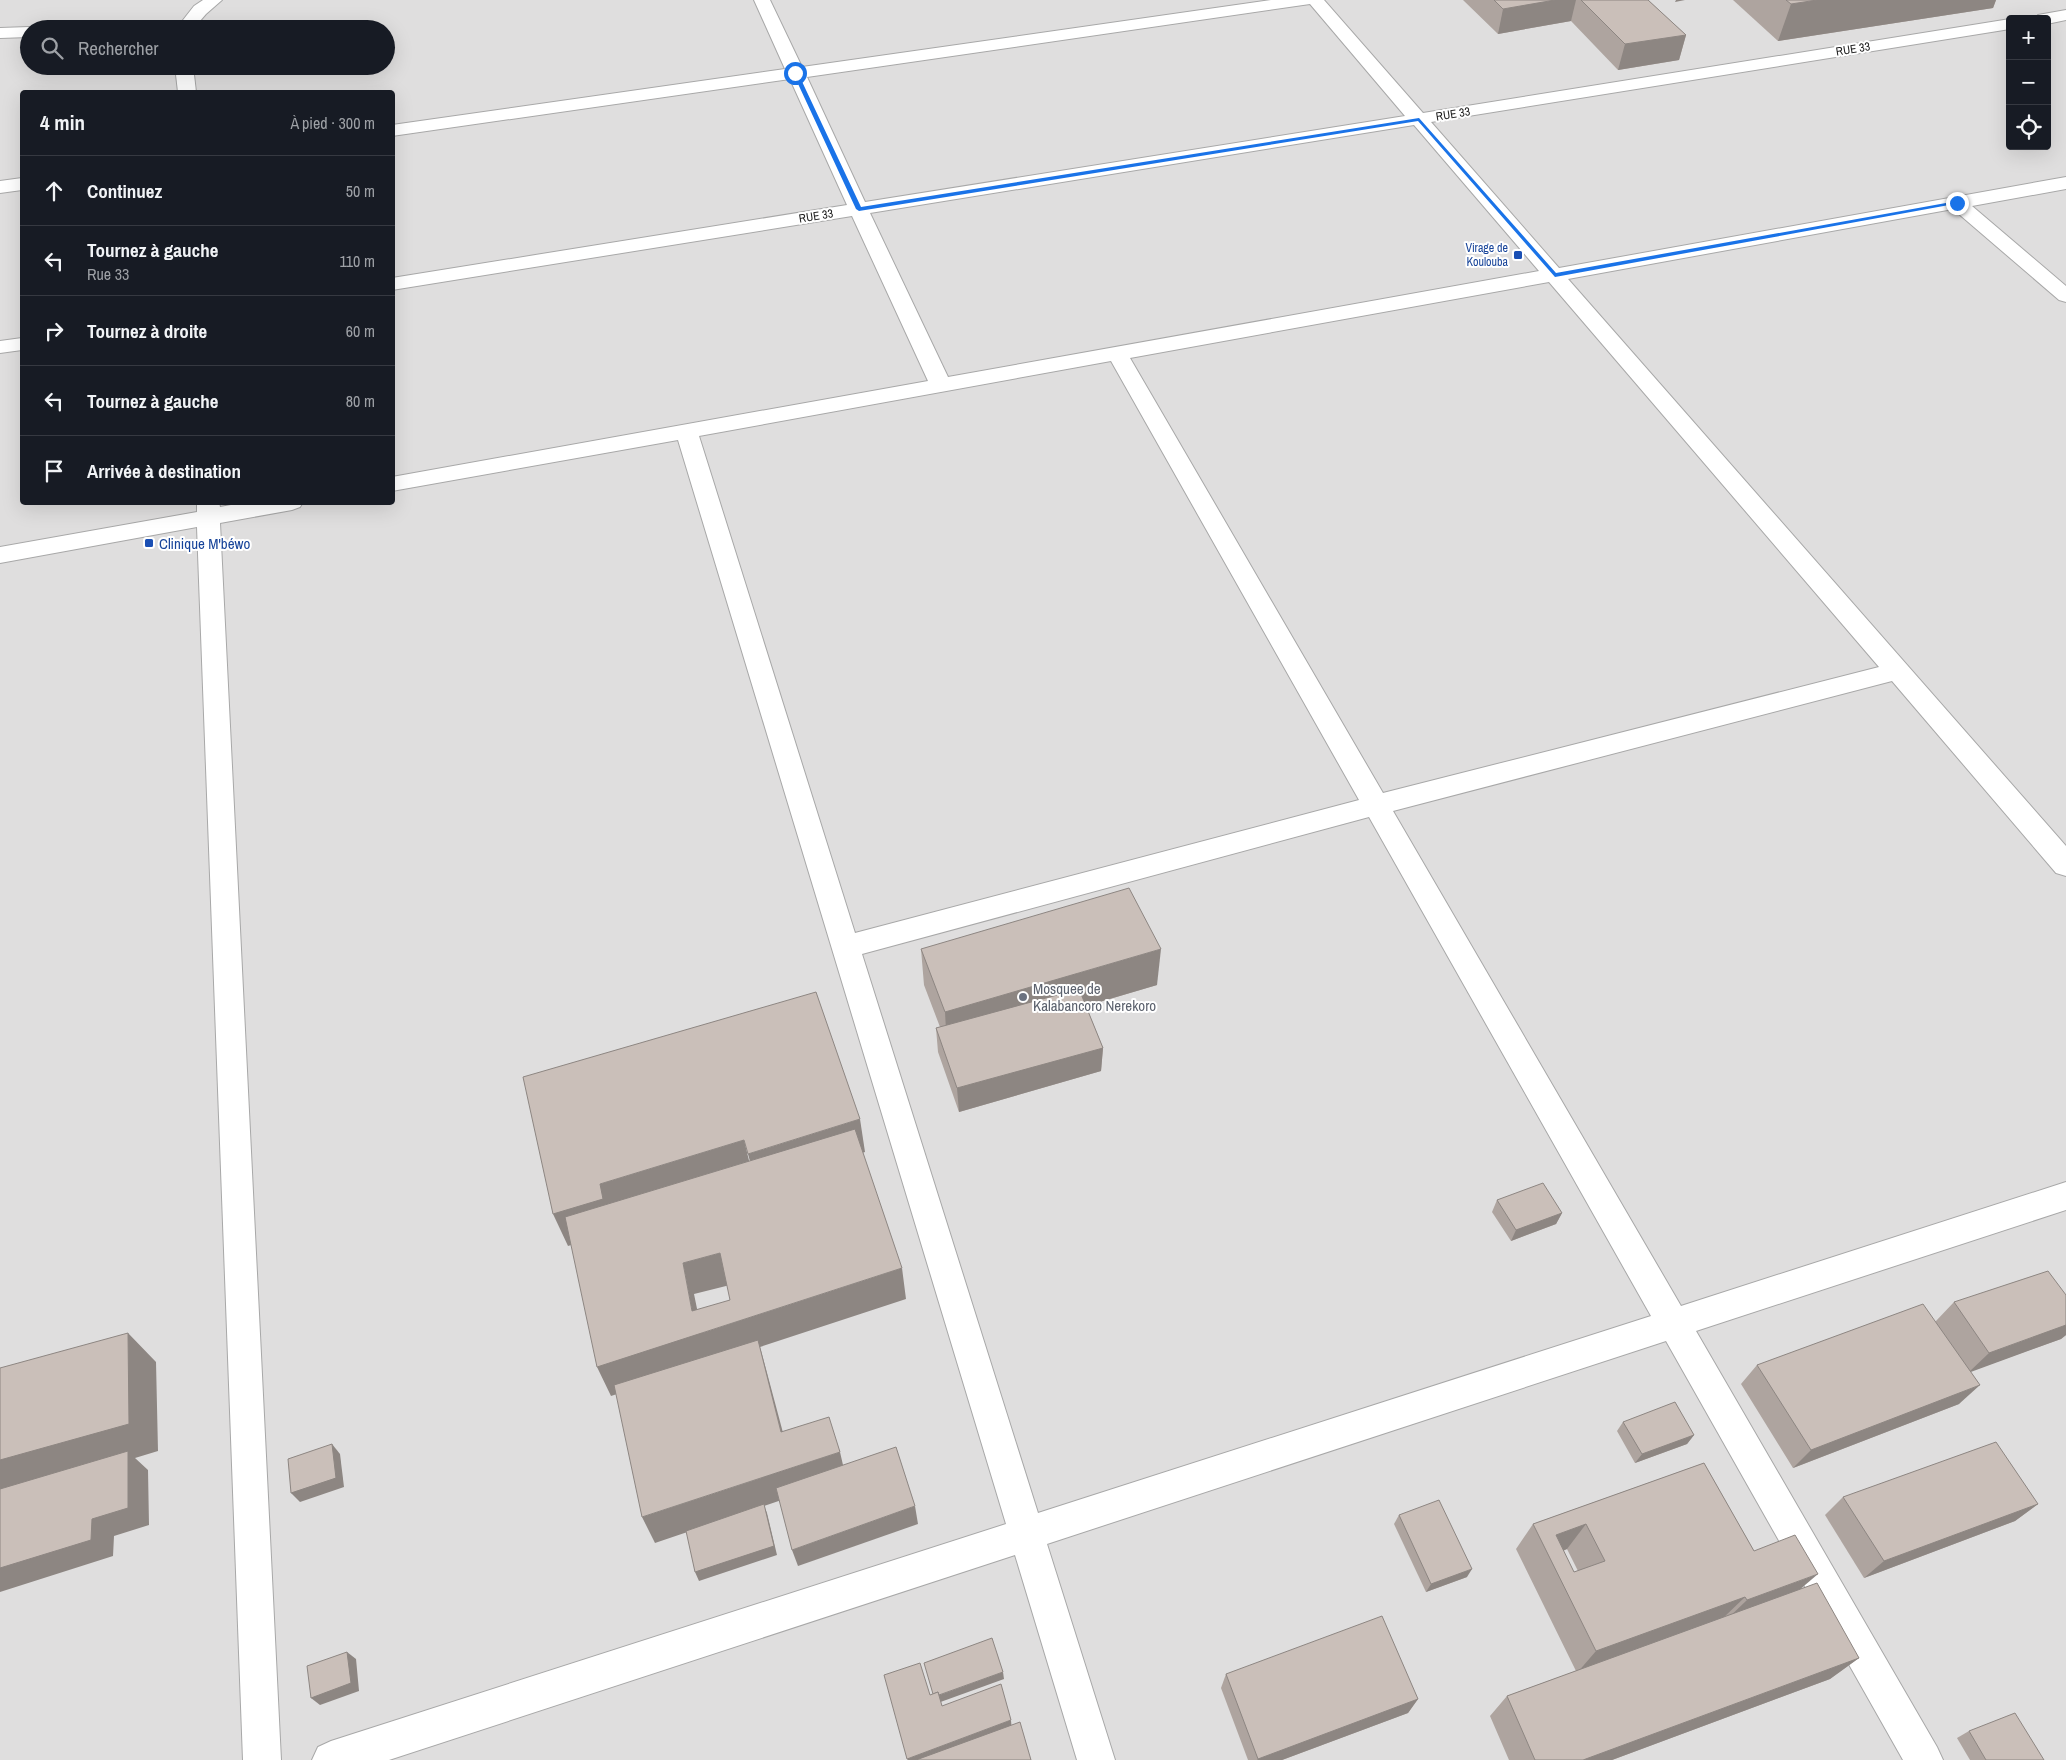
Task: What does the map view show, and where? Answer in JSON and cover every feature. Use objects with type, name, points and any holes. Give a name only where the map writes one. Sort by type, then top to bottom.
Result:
[{"type":"street","points":[[192,20],[200,10],[214,0]]},
{"type":"street","points":[[762,0],[941,386]]},
{"type":"street","points":[[395,131],[1306,0]]},
{"type":"street","points":[[1315,0],[2066,865]]},
{"type":"street","points":[[2051,18],[2066,15]]},
{"type":"street","name":"RUE 33","points":[[395,284],[2006,25]]},
{"type":"street","points":[[0,33],[20,32]]},
{"type":"street","points":[[185,75],[187,90]]},
{"type":"street","points":[[395,483],[2066,183]]},
{"type":"street","points":[[0,187],[20,184]]},
{"type":"street","points":[[1957,203],[2066,296]]},
{"type":"street","points":[[0,347],[20,344]]},
{"type":"street","points":[[1117,354],[1924,1760]]},
{"type":"street","points":[[687,432],[1096,1760]]},
{"type":"street","points":[[0,555],[209,510],[261,505]]},
{"type":"street","points":[[209,510],[262,1760]]},
{"type":"street","points":[[846,947],[1377,805],[1898,671]]},
{"type":"street","points":[[331,1760],[2066,1196]]},
{"type":"shaded area","points":[[0,0],[2066,0],[2066,1760],[0,1760]]},
{"type":"building","points":[[1494,0],[1555,0],[1503,9]]},
{"type":"building","points":[[1581,0],[1648,0],[1686,35],[1625,44]]},
{"type":"building","points":[[1786,0],[1817,0],[1791,4]]},
{"type":"building","points":[[1129,888],[1161,949],[945,1012],[921,949]]},
{"type":"building","points":[[1079,989],[1103,1048],[957,1088],[936,1028]]},
{"type":"building","points":[[816,992],[860,1119],[748,1154],[744,1140],[600,1184],[603,1199],[553,1214],[523,1077]]},
{"type":"building","points":[[855,1129],[902,1268],[597,1367],[565,1217]],"holes":[[[720,1253],[730,1300],[692,1311],[683,1263]]]},
{"type":"building","points":[[1543,1183],[1562,1213],[1516,1230],[1497,1200]]},
{"type":"building","points":[[2048,1271],[2066,1295],[2066,1325],[1989,1353],[1954,1302]]},
{"type":"building","points":[[1923,1304],[1980,1385],[1811,1450],[1757,1365]]},
{"type":"building","points":[[128,1333],[129,1424],[0,1460],[0,1368]]},
{"type":"building","points":[[758,1340],[781,1432],[829,1417],[840,1452],[642,1517],[614,1385]]},
{"type":"building","points":[[1675,1402],[1694,1435],[1642,1454],[1623,1422]]},
{"type":"building","points":[[1996,1442],[2038,1504],[1884,1561],[1843,1497]]},
{"type":"building","points":[[332,1444],[336,1478],[291,1493],[288,1459]]},
{"type":"building","points":[[896,1447],[915,1506],[792,1550],[776,1488]]},
{"type":"building","points":[[128,1451],[128,1508],[92,1519],[91,1540],[0,1568],[0,1489]]},
{"type":"building","points":[[1704,1463],[1754,1551],[1795,1535],[1818,1574],[1747,1600],[1745,1597],[1596,1651],[1533,1524]],"holes":[[[1586,1524],[1605,1561],[1574,1572],[1556,1535]]]},
{"type":"building","points":[[1439,1500],[1472,1569],[1431,1584],[1399,1515]]},
{"type":"building","points":[[764,1504],[774,1546],[695,1572],[686,1531]]},
{"type":"building","points":[[1817,1583],[1859,1658],[1583,1760],[1535,1760],[1507,1696]]},
{"type":"building","points":[[1382,1616],[1418,1699],[1258,1759],[1226,1674]]},
{"type":"building","points":[[992,1638],[1003,1672],[939,1695],[938,1692],[933,1694],[924,1663]]},
{"type":"building","points":[[347,1652],[351,1683],[311,1698],[307,1666]]},
{"type":"building","points":[[920,1663],[930,1695],[938,1692],[942,1706],[1001,1684],[1011,1720],[907,1759],[884,1675]]},
{"type":"building","points":[[2015,1713],[2044,1760],[1986,1760],[1969,1731]]},
{"type":"building","points":[[1020,1722],[1031,1760],[916,1760]]},
{"type":"place","name":"Virage de Koulouba","points":[[1518,255]]},
{"type":"place","name":"Clinique M'béwo","points":[[149,543]]},
{"type":"place","name":"Mosquee de Kalabancoro Nerekoro","points":[[1023,997]]},
{"type":"route","points":[[795,73],[859,209],[1419,119],[1555,275],[1957,203]]}]
